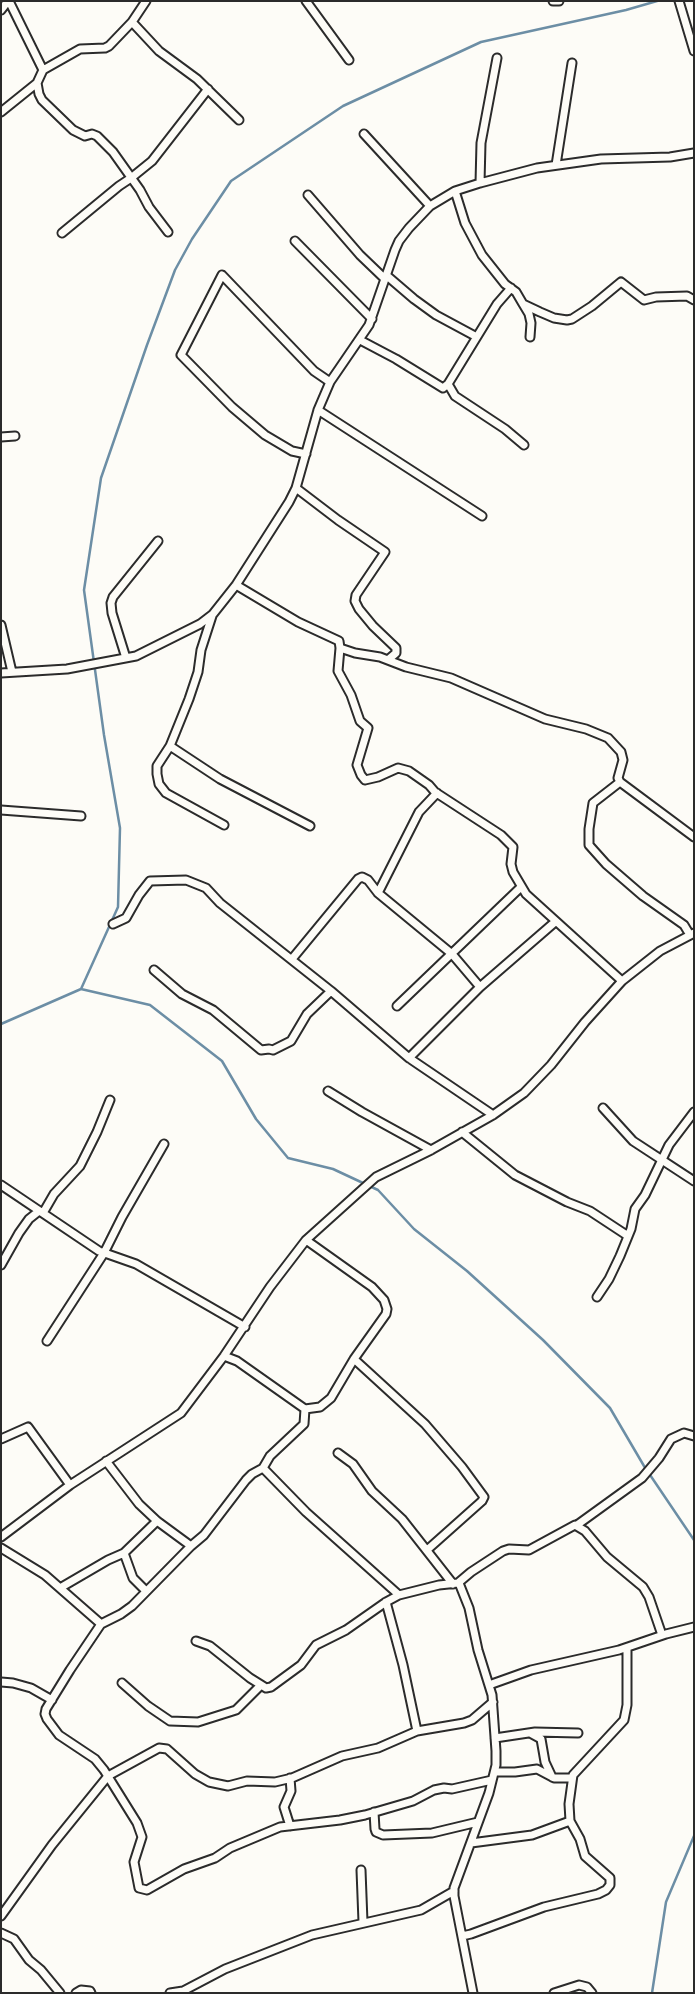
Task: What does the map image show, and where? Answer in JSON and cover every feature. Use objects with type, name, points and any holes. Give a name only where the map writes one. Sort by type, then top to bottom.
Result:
[{"type":"street","points":[[1,10],[8,1],[43,70]]},
{"type":"street","points":[[1,112],[37,83],[43,70],[80,49],[105,48],[108,46],[132,22],[146,1]]},
{"type":"street","points":[[306,1],[350,60]]},
{"type":"street","points":[[553,1],[559,1]]},
{"type":"street","points":[[678,1],[694,51]]},
{"type":"street","points":[[132,22],[160,51],[197,79],[239,120]]},
{"type":"street","points":[[480,183],[481,143],[497,58]]},
{"type":"street","points":[[556,166],[572,63]]},
{"type":"street","points":[[37,83],[38,94],[53,112],[78,133],[85,136],[92,134],[97,136],[118,158],[149,207],[168,232]]},
{"type":"street","points":[[62,233],[152,161],[208,89]]},
{"type":"street","points":[[364,134],[430,206]]},
{"type":"street","points":[[1,673],[68,669],[136,656],[200,624],[213,614],[236,585],[269,536],[296,488],[318,410],[330,382],[360,340],[372,319],[399,241],[430,206],[455,191],[538,168],[600,159],[670,157],[694,153]]},
{"type":"street","points":[[455,191],[472,237],[494,270],[505,284],[511,288],[529,314],[531,324],[530,337]]},
{"type":"street","points":[[308,195],[360,255],[385,277],[429,310],[454,326],[475,336]]},
{"type":"street","points":[[294,241],[372,319]]},
{"type":"street","points":[[306,454],[292,451],[265,435],[232,407],[181,354],[222,275],[314,371],[330,382]]},
{"type":"street","points":[[523,304],[554,318],[567,320],[592,306],[621,282],[644,300],[656,297],[687,296],[694,300]]},
{"type":"street","points":[[360,340],[396,359],[443,388],[448,384],[475,336],[497,304],[511,288]]},
{"type":"street","points":[[448,384],[455,396],[524,445]]},
{"type":"street","points":[[318,410],[482,516]]},
{"type":"street","points":[[1,436],[15,436]]},
{"type":"street","points":[[296,488],[338,520],[386,552],[356,595],[355,601],[372,626],[396,648],[396,653],[389,660]]},
{"type":"street","points":[[126,658],[112,613],[111,603],[158,541]]},
{"type":"street","points":[[236,585],[298,622],[339,641],[338,671],[351,695],[360,721],[368,728],[357,765],[365,780],[387,774],[398,768],[409,771],[437,793],[500,835],[513,847],[511,864],[520,887],[555,922],[622,981]]},
{"type":"street","points":[[213,614],[201,650],[198,672],[189,699],[170,746],[157,766],[159,784],[166,793],[224,825]]},
{"type":"street","points":[[1,625],[12,672]]},
{"type":"street","points":[[340,648],[452,678],[545,719],[586,728],[608,738],[621,752],[623,760],[618,778],[620,782],[694,837]]},
{"type":"street","points":[[170,746],[220,779],[310,826]]},
{"type":"street","points":[[1,1537],[70,1485],[180,1413],[224,1356],[270,1287],[306,1240],[376,1177],[431,1150],[493,1115],[524,1093],[551,1065],[585,1022],[622,981],[660,951],[692,934],[684,925],[643,896],[606,864],[589,845],[589,829],[593,803],[620,782]]},
{"type":"street","points":[[378,893],[419,812],[437,793]]},
{"type":"street","points":[[1,810],[81,816]]},
{"type":"street","points":[[292,959],[358,879],[362,877],[368,880],[378,893],[452,954],[480,987]]},
{"type":"street","points":[[113,924],[126,918],[139,895],[150,881],[186,880],[206,888],[220,902],[331,991],[409,1058],[493,1115]]},
{"type":"street","points":[[397,1006],[520,887]]},
{"type":"street","points":[[409,1058],[480,987],[555,922]]},
{"type":"street","points":[[154,970],[182,994],[213,1010],[260,1050],[269,1048],[273,1050],[291,1041],[308,1014],[331,991]]},
{"type":"street","points":[[328,1091],[431,1150]]},
{"type":"street","points":[[1,1266],[24,1225],[41,1212],[54,1194],[80,1166],[110,1100]]},
{"type":"street","points":[[603,1108],[633,1141],[694,1181]]},
{"type":"street","points":[[597,1297],[609,1279],[628,1236],[634,1211],[645,1195],[677,1132],[694,1112]]},
{"type":"street","points":[[462,1132],[514,1175],[567,1202],[590,1211],[628,1236]]},
{"type":"street","points":[[47,1341],[104,1253],[116,1227],[164,1144]]},
{"type":"street","points":[[1,1185],[104,1253],[136,1264],[245,1327]]},
{"type":"street","points":[[224,1356],[237,1362],[305,1409],[320,1407],[326,1404],[354,1359],[386,1314],[384,1300],[372,1286],[306,1240]]},
{"type":"street","points":[[354,1359],[424,1424],[467,1473],[484,1497],[482,1501],[427,1550]]},
{"type":"street","points":[[305,1409],[304,1424],[270,1456],[263,1468],[246,1480],[204,1535],[132,1606],[101,1624],[70,1670],[45,1714],[51,1727],[66,1741],[95,1759],[108,1776],[137,1823],[142,1837],[134,1862],[139,1888],[147,1890],[184,1869],[215,1858],[230,1848],[280,1827],[340,1820],[413,1801],[434,1790],[452,1789],[492,1780]]},
{"type":"street","points":[[1,1439],[28,1427],[70,1485]]},
{"type":"street","points":[[196,1641],[210,1646],[261,1685],[270,1688],[301,1665],[316,1645],[346,1630],[399,1595],[439,1585],[456,1583],[503,1551],[509,1549],[529,1550],[563,1530],[577,1525],[642,1478],[659,1458],[671,1439],[684,1433],[694,1436]]},
{"type":"street","points":[[338,1453],[353,1464],[372,1491],[402,1519],[456,1583],[469,1608],[489,1685],[493,1702],[495,1772],[454,1891],[473,1993]]},
{"type":"street","points":[[106,1461],[139,1504],[157,1521],[191,1546]]},
{"type":"street","points":[[263,1468],[306,1512],[399,1595]]},
{"type":"street","points":[[60,1588],[108,1560],[124,1553],[157,1521]]},
{"type":"street","points":[[577,1525],[585,1530],[607,1558],[643,1587],[649,1597],[662,1635]]},
{"type":"street","points":[[1,1548],[44,1575],[101,1624]]},
{"type":"street","points":[[124,1553],[133,1578],[146,1592]]},
{"type":"street","points":[[386,1602],[403,1665],[417,1731]]},
{"type":"street","points":[[489,1685],[530,1670],[626,1648],[662,1635],[694,1627]]},
{"type":"street","points":[[462,1936],[544,1907],[586,1897],[606,1890],[610,1885],[610,1878],[584,1856],[580,1839],[570,1821],[569,1804],[572,1778],[624,1720],[627,1705],[626,1648]]},
{"type":"street","points":[[1,1682],[14,1683],[31,1688],[52,1700]]},
{"type":"street","points":[[122,1683],[148,1706],[170,1721],[198,1722],[236,1710],[261,1685]]},
{"type":"street","points":[[1,1916],[52,1845],[108,1776],[152,1750],[162,1748],[170,1752],[194,1774],[209,1782],[228,1786],[247,1782],[275,1782],[290,1778],[336,1758],[378,1748],[417,1731],[464,1723],[472,1720],[493,1702]]},
{"type":"street","points":[[530,1732],[541,1740],[545,1762],[552,1777]]},
{"type":"street","points":[[495,1738],[530,1732],[578,1732]]},
{"type":"street","points":[[495,1772],[537,1769],[552,1777],[572,1778]]},
{"type":"street","points":[[290,1778],[291,1790],[284,1807],[290,1826]]},
{"type":"street","points":[[374,1812],[374,1829],[383,1835],[432,1833],[478,1822]]},
{"type":"street","points":[[471,1843],[532,1835],[570,1821]]},
{"type":"street","points":[[361,1870],[362,1922]]},
{"type":"street","points":[[170,1993],[188,1989],[225,1970],[286,1944],[362,1922],[421,1910],[454,1891]]},
{"type":"street","points":[[1,1933],[14,1940],[29,1960],[41,1970],[60,1993]]},
{"type":"street","points":[[554,1993],[579,1985],[587,1987],[592,1993]]},
{"type":"street","points":[[76,1993],[81,1990],[90,1991],[91,1993]]},
{"type":"waterway","points":[[1,1024],[81,989],[118,907],[120,828],[104,735],[84,590],[101,478],[175,270],[192,239],[231,181],[343,106],[481,42],[626,10],[657,1]]},
{"type":"waterway","points":[[81,989],[150,1005],[222,1061],[256,1119],[288,1158],[333,1169],[378,1190],[414,1229],[467,1271],[543,1340],[610,1408],[644,1466],[694,1540]]},
{"type":"waterway","points":[[652,1993],[666,1902],[694,1836]]}]
